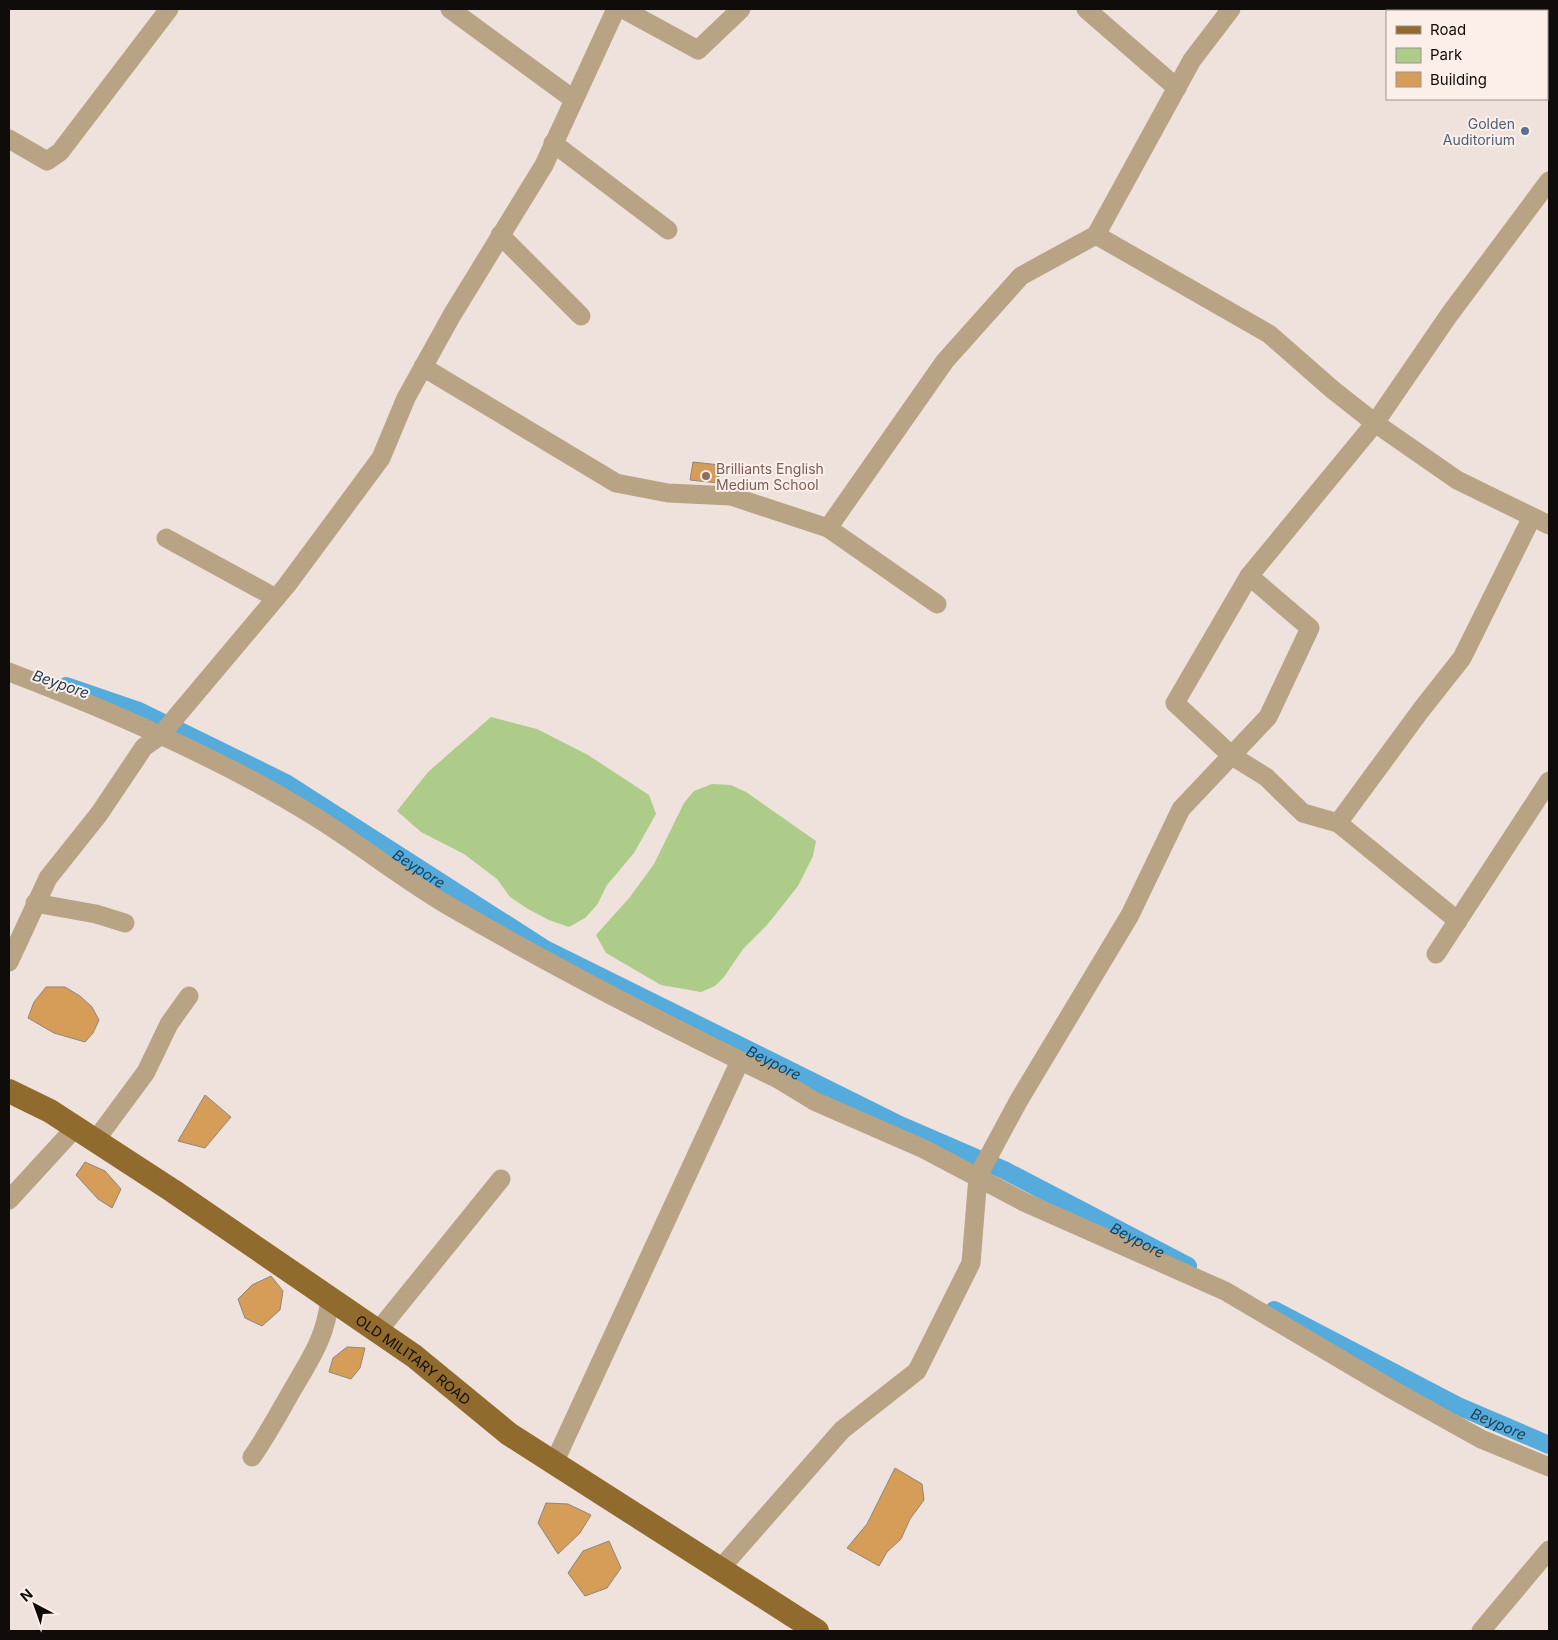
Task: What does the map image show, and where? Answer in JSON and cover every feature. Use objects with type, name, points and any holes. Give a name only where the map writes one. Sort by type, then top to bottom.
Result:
[{"type":"main road","name":"OLD MILITARY ROAD","points":[[9,1092],[50,1111],[330,1298],[414,1356],[509,1434],[818,1631]]},
{"type":"street","points":[[9,139],[47,161],[60,152],[169,9]]},
{"type":"street","points":[[450,9],[572,99]]},
{"type":"street","points":[[9,962],[48,878],[98,814],[144,747],[160,736],[276,598],[381,458],[406,398],[500,235],[544,165],[572,99],[616,9]]},
{"type":"street","points":[[624,9],[698,50],[740,9]]},
{"type":"street","points":[[1086,9],[1177,88]]},
{"type":"street","points":[[828,528],[945,361],[1021,276],[1096,235],[1192,60],[1231,9]]},
{"type":"street","points":[[553,143],[668,230]]},
{"type":"street","points":[[1458,921],[1338,823],[1303,813],[1266,777],[1232,756],[1175,703],[1249,576],[1375,423],[1449,315],[1549,181]]},
{"type":"street","points":[[500,235],[581,316]]},
{"type":"street","points":[[1096,235],[1268,334],[1375,423],[1457,480],[1549,525]]},
{"type":"street","points":[[424,367],[616,483],[668,493],[731,496],[828,528],[937,604]]},
{"type":"street","points":[[1338,823],[1420,710],[1462,658],[1532,516]]},
{"type":"street","points":[[166,538],[276,598]]},
{"type":"street","points":[[720,1569],[842,1430],[917,1371],[971,1263],[978,1176],[1018,1100],[1130,915],[1181,809],[1268,717],[1310,628],[1249,576]]},
{"type":"street","points":[[9,672],[160,736],[243,775],[317,818],[445,904],[551,965],[740,1060],[814,1101],[924,1149],[1024,1202],[1225,1291],[1481,1439],[1549,1466]]},
{"type":"street","points":[[1436,954],[1549,781]]},
{"type":"street","points":[[35,903],[96,914],[125,923]]},
{"type":"street","points":[[95,1141],[146,1072],[169,1024],[189,996]]},
{"type":"street","points":[[554,1463],[740,1060]]},
{"type":"street","points":[[9,1200],[75,1128]]},
{"type":"street","points":[[378,1332],[501,1179]]},
{"type":"street","points":[[252,1457],[283,1410],[319,1344],[328,1319],[330,1298]]},
{"type":"street","points":[[1481,1631],[1549,1550]]},
{"type":"green space","points":[[491,717],[537,729],[588,755],[649,795],[656,814],[634,853],[607,885],[597,905],[585,918],[569,927],[549,920],[510,897],[497,879],[464,854],[421,832],[397,811],[428,772]]},
{"type":"green space","points":[[712,784],[731,785],[746,792],[816,841],[813,856],[798,886],[767,925],[743,949],[724,977],[715,986],[701,992],[661,985],[606,953],[596,935],[630,897],[654,864],[684,803],[694,791]]},
{"type":"building","name":"Brilliants English Medium School","points":[[693,462],[720,465],[718,483],[690,480]]},
{"type":"building","points":[[46,987],[65,987],[80,996],[92,1007],[99,1020],[93,1033],[85,1042],[54,1033],[28,1018],[34,1002]]},
{"type":"building","points":[[205,1095],[231,1117],[205,1148],[178,1141]]},
{"type":"building","points":[[85,1162],[105,1171],[121,1189],[112,1208],[98,1199],[76,1175]]},
{"type":"building","points":[[271,1276],[283,1291],[280,1310],[262,1326],[245,1318],[238,1299],[252,1285]]},
{"type":"building","points":[[347,1347],[365,1348],[360,1368],[351,1379],[329,1372],[333,1358]]},
{"type":"building","points":[[895,1468],[922,1484],[924,1500],[910,1519],[901,1539],[887,1552],[879,1566],[847,1548],[867,1524]]},
{"type":"building","points":[[546,1503],[568,1504],[591,1515],[580,1533],[558,1554],[538,1523]]},
{"type":"building","points":[[609,1541],[621,1568],[607,1588],[585,1596],[568,1573],[583,1551]]},
{"type":"waterway","name":"Beypore","points":[[66,686],[139,711],[286,783],[545,949],[900,1125],[1004,1170],[1188,1266]]},
{"type":"waterway","name":"Beypore","points":[[1274,1310],[1458,1406],[1549,1445]]},
{"type":"place","name":"Golden Auditorium","points":[[1525,131]]},
{"type":"place","name":"Brilliants English Medium School","points":[[706,476]]}]
